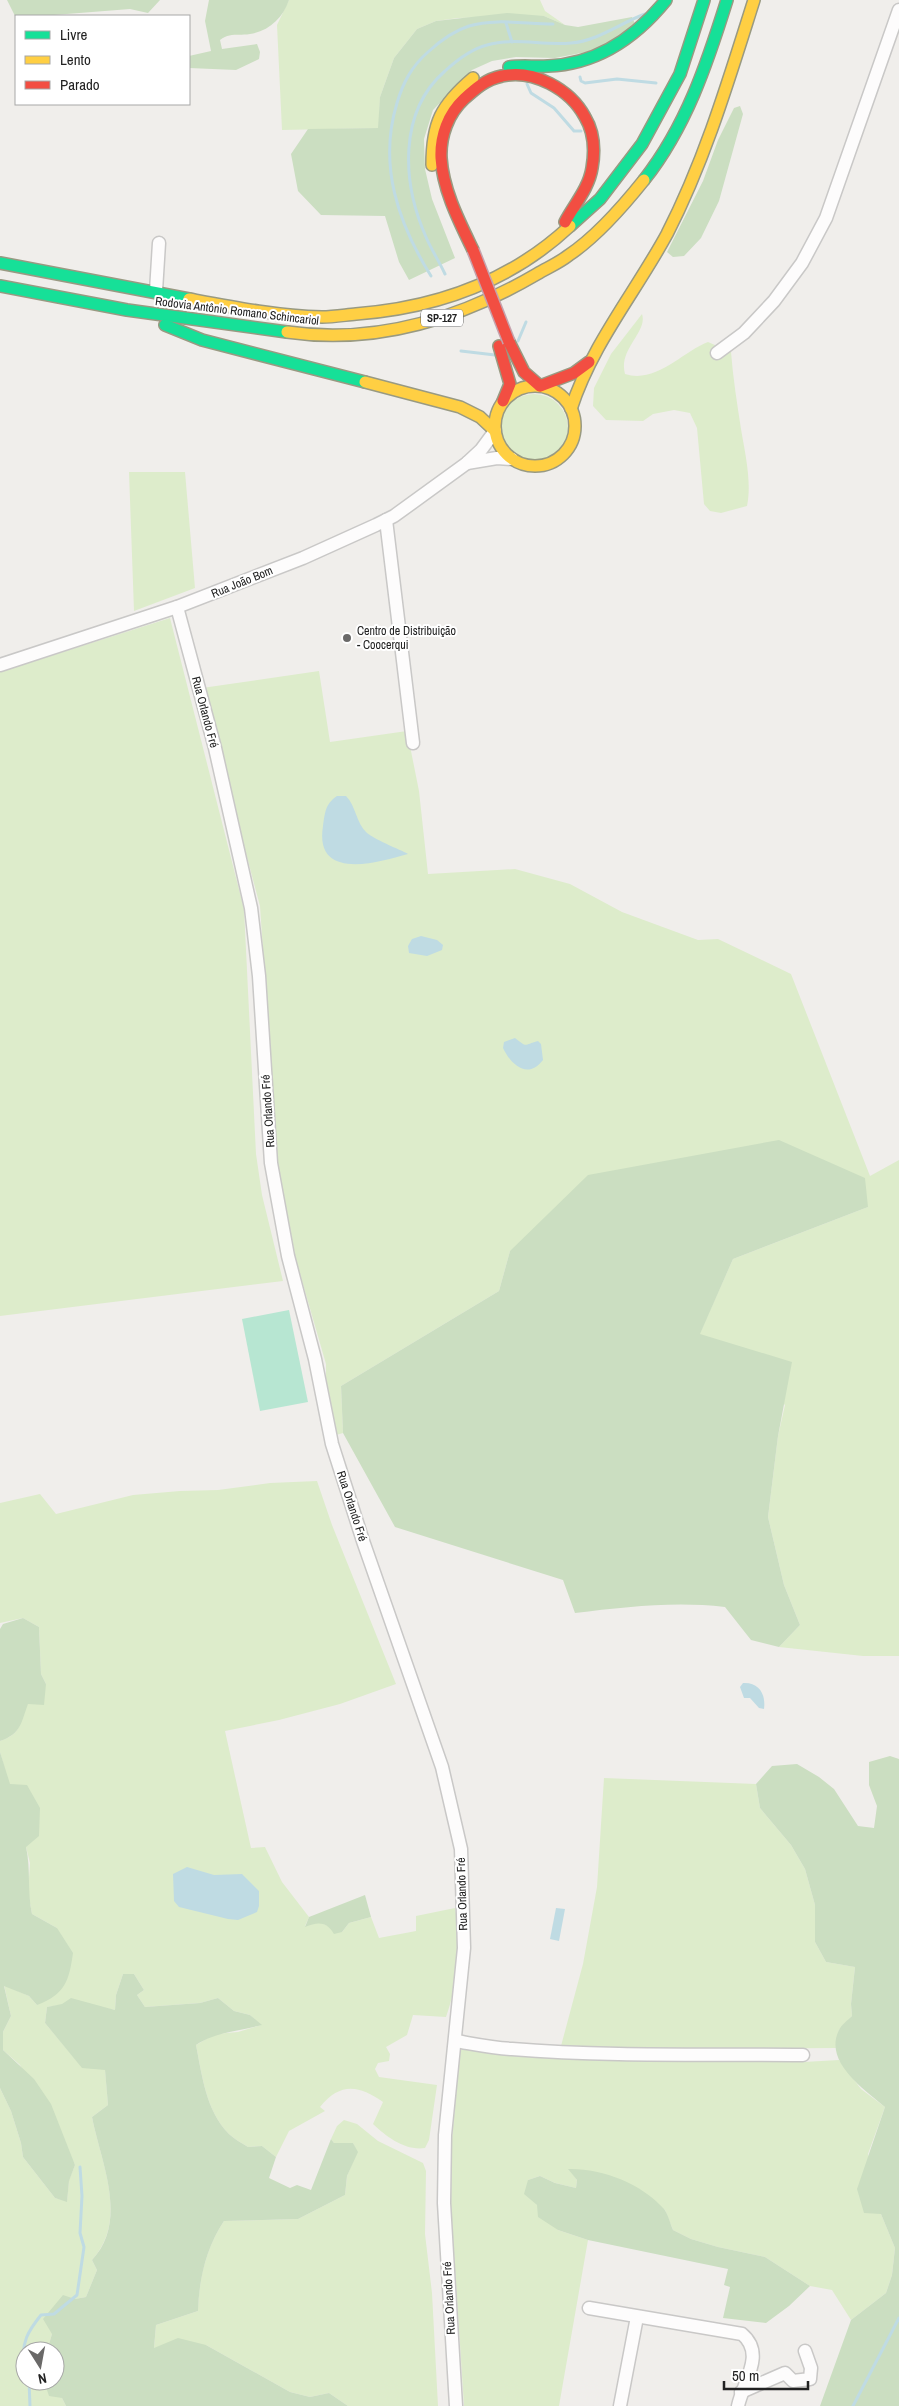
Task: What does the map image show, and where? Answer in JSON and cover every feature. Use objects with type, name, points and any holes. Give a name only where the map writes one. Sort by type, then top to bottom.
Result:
[{"type":"main road","points":[[468,252],[438,197],[432,168],[431,140],[439,116],[452,94],[474,77],[494,69],[514,66],[550,66],[582,60],[612,50],[652,20],[666,0]]},
{"type":"main road","name":"Rodovia Antônio Romano Schincariol","points":[[0,263],[234,306],[322,316],[395,311],[451,297],[521,264],[555,240],[600,199],[642,144],[680,74],[704,0]]},
{"type":"main road","name":"Rodovia Antônio Romano Schincariol","points":[[0,286],[127,310],[312,336],[365,334],[430,323],[505,293],[570,254],[624,205],[656,165],[683,120],[705,71],[727,0]]},
{"type":"main road","points":[[504,344],[504,360],[510,384],[508,393],[497,415],[495,431],[499,444],[512,459],[525,465],[550,464],[560,458],[573,440],[575,430],[572,409],[576,390],[589,362],[666,235],[696,170],[723,97],[754,0]]},
{"type":"main road","points":[[555,240],[582,192],[592,168],[593,146],[590,128],[580,108],[564,91],[537,78],[516,74],[494,77],[479,84],[464,97],[446,127],[442,142],[442,161],[451,198],[468,252],[504,344],[524,372],[540,386],[554,391],[572,409]]},
{"type":"main road","points":[[127,310],[202,340],[460,407],[480,417],[495,431]]},
{"type":"main road","points":[[502,404],[517,391],[540,386],[574,373],[589,362]]},
{"type":"street","points":[[717,353],[744,333],[774,301],[802,263],[826,218],[899,10]]},
{"type":"street","points":[[156,291],[160,243]]},
{"type":"street","points":[[467,464],[481,450],[495,431]]},
{"type":"street","points":[[467,464],[497,458],[512,459]]},
{"type":"street","name":"Rua João Bom","points":[[0,665],[177,607],[303,558],[386,520],[467,464]]},
{"type":"street","points":[[386,520],[413,743]]},
{"type":"street","name":"Rua Orlando Fré","points":[[177,607],[217,758],[252,908],[259,976],[271,1163],[288,1256],[315,1359],[332,1444],[362,1540],[442,1767],[461,1849],[464,1948],[445,2135],[444,2203],[456,2406]]},
{"type":"street","points":[[456,2041],[510,2049],[565,2052],[653,2055],[803,2054]]},
{"type":"street","points":[[589,2308],[738,2332],[751,2344],[754,2362],[741,2392],[738,2406]]},
{"type":"street","points":[[620,2406],[637,2317]]},
{"type":"street","points":[[741,2392],[785,2373],[793,2381],[810,2379],[811,2368],[805,2351]]},
{"type":"green space","points":[[7,0],[160,0],[148,13],[130,9],[15,16]]},
{"type":"green space","points":[[209,0],[289,0],[279,18],[269,27],[246,35],[231,35],[220,40],[222,49],[257,44],[260,52],[259,59],[236,70],[190,68],[190,56],[211,51],[205,21]]},
{"type":"green space","points":[[289,0],[540,0],[545,11],[565,25],[544,16],[458,18],[436,21],[417,29],[394,58],[380,97],[379,128],[282,130],[277,25]]},
{"type":"green space","points":[[507,13],[544,16],[565,25],[578,27],[632,17],[636,26],[597,50],[555,58],[516,57],[492,61],[472,70],[433,110],[424,139],[425,169],[432,199],[455,258],[409,280],[399,262],[385,216],[321,215],[298,191],[291,154],[308,129],[378,128],[380,97],[394,58],[417,29],[436,21]]},
{"type":"green space","points":[[740,106],[743,114],[719,201],[701,238],[684,256],[673,257],[667,252],[703,181],[718,140],[734,108]]},
{"type":"green space","points":[[642,314],[643,321],[641,327],[626,357],[624,365],[625,374],[647,375],[658,371],[708,342],[731,352],[749,487],[747,506],[721,513],[710,511],[704,504],[697,428],[690,413],[674,410],[653,414],[643,421],[606,420],[593,406],[594,388],[611,354]]},
{"type":"green space","points":[[534,394],[547,397],[558,404],[565,415],[568,428],[565,441],[558,452],[547,459],[534,462],[521,459],[510,452],[503,441],[500,428],[503,415],[510,404],[521,397]]},
{"type":"green space","points":[[129,472],[185,472],[195,588],[134,611]]},
{"type":"green space","points":[[170,618],[244,909],[256,1154],[262,1195],[283,1281],[0,1316],[0,672]]},
{"type":"green space","points":[[319,671],[330,742],[407,731],[419,791],[428,874],[515,869],[570,884],[622,912],[698,940],[718,939],[791,974],[870,1176],[899,1160],[899,1656],[863,1656],[779,1647],[800,1625],[784,1585],[768,1517],[778,1436],[785,1405],[699,1335],[733,1259],[868,1207],[510,1251],[499,1291],[341,1386],[343,1433],[336,1435],[326,1388],[326,1364],[296,1260],[277,1162],[260,906],[202,688]]},
{"type":"green space","points":[[779,1140],[865,1178],[868,1207],[733,1259],[700,1334],[792,1362],[778,1436],[768,1517],[784,1585],[800,1625],[779,1647],[751,1640],[725,1607],[669,1605],[575,1613],[563,1580],[395,1527],[343,1433],[341,1386],[499,1291],[510,1251],[588,1175]]},
{"type":"green space","points":[[289,1310],[308,1402],[260,1411],[242,1319]]},
{"type":"green space","points":[[317,1481],[332,1525],[396,1684],[340,1704],[279,1720],[225,1731],[251,1848],[265,1847],[282,1882],[309,1917],[305,1926],[319,1922],[342,1932],[349,1923],[371,1917],[379,1938],[416,1931],[416,1916],[455,1908],[458,1935],[458,1963],[446,2017],[413,2015],[407,2035],[386,2047],[390,2054],[389,2061],[378,2063],[375,2069],[379,2077],[437,2085],[429,2140],[425,2148],[418,2148],[403,2145],[390,2138],[373,2124],[383,2102],[366,2092],[350,2089],[335,2093],[320,2107],[325,2111],[289,2131],[276,2157],[262,2146],[248,2147],[231,2136],[221,2125],[206,2092],[196,2045],[215,2034],[238,2032],[261,2025],[250,2015],[234,2011],[218,1998],[200,2003],[145,2007],[137,1995],[144,1990],[134,1974],[123,1974],[116,1995],[115,2010],[81,2005],[47,2007],[45,2023],[82,2067],[105,2069],[108,2105],[92,2117],[109,2190],[111,2209],[109,2227],[103,2244],[92,2260],[97,2270],[86,2297],[75,2299],[52,2334],[50,2341],[15,2341],[15,2391],[55,2391],[62,2398],[66,2406],[0,2406],[0,2088],[11,2111],[21,2143],[23,2157],[55,2198],[67,2201],[69,2180],[75,2165],[20,2065],[3,2050],[3,2032],[11,2016],[4,1985],[29,1996],[37,2005],[57,1928],[32,1914],[28,1892],[30,1863],[0,1752],[0,1741],[13,1735],[19,1727],[29,1702],[46,1684],[41,1674],[39,1627],[23,1618],[0,1623],[0,1503],[40,1494],[56,1514],[133,1495],[218,1490],[270,1483]]},
{"type":"green space","points":[[23,1618],[39,1627],[41,1674],[46,1684],[44,1705],[28,1704],[22,1722],[16,1731],[0,1741],[0,1629],[3,1624]]},
{"type":"green space","points":[[0,1752],[10,1784],[27,1785],[40,1808],[39,1836],[26,1847],[32,1914],[57,1928],[73,1953],[70,1971],[64,1985],[60,1991],[47,2001],[37,2005],[29,1996],[4,1986],[11,2016],[3,2032],[3,2050],[34,2079],[51,2104],[75,2165],[69,2181],[67,2202],[55,2198],[23,2157],[21,2143],[11,2111],[0,2088]]},
{"type":"green space","points":[[890,1756],[899,1759],[899,2406],[820,2406],[851,2320],[886,2293],[892,2275],[895,2248],[881,2214],[864,2213],[857,2189],[885,2107],[857,2084],[841,2064],[836,2042],[839,2030],[852,2016],[851,2004],[855,1967],[826,1962],[815,1942],[815,1905],[805,1869],[791,1845],[760,1808],[756,1784],[772,1766],[797,1764],[819,1777],[834,1789],[858,1826],[874,1828],[877,1806],[869,1785],[869,1762]]},
{"type":"green space","points":[[604,1778],[756,1784],[760,1808],[791,1845],[805,1869],[815,1905],[815,1942],[826,1962],[855,1967],[851,2004],[852,2016],[839,2030],[836,2048],[653,2049],[561,2046],[583,1964],[597,1887]]},
{"type":"green space","points":[[365,1895],[371,1917],[349,1923],[342,1932],[334,1934],[328,1927],[321,1924],[305,1927],[309,1917]]},
{"type":"green space","points":[[123,1974],[134,1974],[144,1990],[137,1995],[145,2007],[200,2003],[218,1998],[234,2011],[250,2015],[262,2025],[219,2035],[196,2045],[206,2092],[215,2115],[221,2125],[236,2139],[248,2147],[262,2146],[276,2157],[269,2178],[290,2188],[297,2185],[311,2190],[331,2139],[334,2143],[353,2143],[358,2152],[347,2176],[345,2195],[298,2219],[224,2221],[208,2253],[200,2287],[198,2311],[156,2325],[154,2348],[178,2338],[206,2345],[290,2392],[310,2397],[329,2393],[348,2406],[66,2406],[62,2398],[49,2396],[47,2391],[65,2391],[65,2341],[50,2341],[52,2334],[43,2319],[63,2295],[75,2299],[86,2297],[97,2270],[92,2260],[103,2244],[109,2227],[111,2209],[106,2172],[92,2117],[108,2105],[105,2070],[82,2068],[45,2023],[47,2007],[62,2004],[71,1998],[115,2010],[116,1995]]},
{"type":"green space","points":[[460,2049],[503,2054],[589,2059],[804,2062],[839,2060],[861,2089],[885,2107],[868,2154],[881,2214],[895,2248],[892,2275],[886,2293],[851,2320],[832,2290],[810,2286],[765,2257],[691,2239],[673,2230],[665,2210],[569,2169],[577,2180],[576,2188],[555,2183],[540,2176],[528,2180],[537,2205],[558,2230],[588,2240],[559,2406],[464,2406],[451,2206],[452,2139]]},
{"type":"green space","points":[[344,2120],[357,2124],[378,2141],[423,2163],[426,2171],[425,2234],[432,2293],[438,2406],[348,2406],[329,2393],[310,2397],[290,2392],[206,2345],[154,2348],[156,2325],[198,2311],[202,2275],[208,2253],[224,2221],[298,2219],[345,2195],[347,2176],[357,2152],[353,2143],[334,2143],[331,2139],[337,2126]]},
{"type":"green space","points":[[568,2169],[594,2171],[620,2179],[655,2200],[664,2209],[673,2230],[691,2239],[718,2247],[765,2257],[810,2286],[789,2306],[766,2323],[723,2318],[730,2287],[724,2285],[728,2269],[588,2240],[558,2230],[538,2217],[537,2205],[524,2194],[528,2180],[540,2176],[555,2183],[576,2188],[577,2180]]},
{"type":"water","points":[[337,796],[346,796],[360,824],[367,833],[408,854],[365,864],[350,864],[338,861],[328,855],[323,843],[323,826],[328,806]]},
{"type":"water","points":[[421,936],[437,940],[443,945],[442,950],[427,956],[409,953],[408,946],[412,939]]},
{"type":"water","points":[[515,1038],[524,1044],[538,1041],[541,1044],[543,1060],[537,1066],[532,1069],[520,1068],[506,1054],[503,1048],[504,1042]]},
{"type":"water","points":[[743,1683],[749,1683],[760,1690],[764,1698],[764,1709],[759,1708],[750,1698],[744,1698],[740,1687]]},
{"type":"water","points":[[187,1867],[214,1875],[242,1874],[259,1891],[257,1912],[238,1920],[179,1907],[174,1901],[173,1874]]},
{"type":"water","points":[[556,1908],[565,1909],[559,1941],[550,1939]]},
{"type":"waterway","points":[[445,274],[428,242],[418,216],[409,172],[409,149],[412,127],[419,107],[430,88],[454,63],[481,47],[508,42],[560,44],[581,42],[645,14]]},
{"type":"waterway","points":[[431,276],[409,235],[394,193],[391,171],[392,126],[397,103],[405,82],[412,69],[428,52],[447,37],[463,28],[489,22],[553,24]]},
{"type":"waterway","points":[[506,23],[512,42]]},
{"type":"waterway","points":[[580,77],[581,81],[585,83],[617,79],[656,83]]},
{"type":"waterway","points":[[527,84],[531,93],[554,108],[574,131],[581,131]]},
{"type":"waterway","points":[[518,341],[526,322]]},
{"type":"waterway","points":[[461,351],[495,355]]},
{"type":"waterway","points":[[26,2341],[29,2332],[41,2315],[54,2314],[77,2295],[84,2247],[80,2233],[82,2196],[80,2167]]},
{"type":"waterway","points":[[853,2406],[899,2318]]},
{"type":"waterway","points":[[29,2391],[30,2406]]},
{"type":"traffic: fast","points":[[509,67],[566,64],[599,54],[628,37],[642,26],[666,0]]},
{"type":"traffic: fast","points":[[570,226],[600,199],[642,144],[680,74],[704,0]]},
{"type":"traffic: fast","points":[[644,180],[672,139],[694,94],[712,48],[727,0]]},
{"type":"traffic: fast","points":[[0,263],[189,299]]},
{"type":"traffic: fast","points":[[0,286],[127,310],[287,332]]},
{"type":"traffic: fast","points":[[165,325],[202,340],[365,382]]},
{"type":"traffic: slow","points":[[571,409],[590,363],[655,256],[681,206],[705,148],[754,0]]},
{"type":"traffic: slow","points":[[432,165],[434,137],[441,116],[453,97],[473,78]]},
{"type":"traffic: slow","points":[[287,332],[353,335],[385,331],[417,325],[448,316],[478,304],[508,290],[579,248],[609,220],[644,180]]},
{"type":"traffic: slow","points":[[189,299],[272,313],[305,316],[322,317],[386,311],[443,298],[497,276],[523,262],[570,226]]},
{"type":"traffic: slow","points":[[365,382],[460,407],[480,417],[495,431]]},
{"type":"traffic: slow","points":[[535,386],[550,389],[563,398],[572,411],[575,426],[572,441],[563,454],[550,463],[535,466],[520,463],[507,454],[498,441],[495,426],[498,411],[507,398],[520,389],[535,386]]},
{"type":"traffic: jam","points":[[473,250],[448,194],[442,170],[442,142],[449,118],[458,105],[477,88],[496,77],[526,76],[550,83],[570,98],[588,123],[592,135],[593,148],[593,162],[590,175],[585,189],[565,222]]},
{"type":"traffic: jam","points":[[473,250],[509,342]]},
{"type":"traffic: jam","points":[[509,342],[524,372],[540,386]]},
{"type":"traffic: jam","points":[[499,346],[510,384],[503,401]]},
{"type":"traffic: jam","points":[[540,386],[574,373],[589,362]]},
{"type":"place","name":"Centro de Distribuição - Coocerqui","points":[[347,638]]}]
